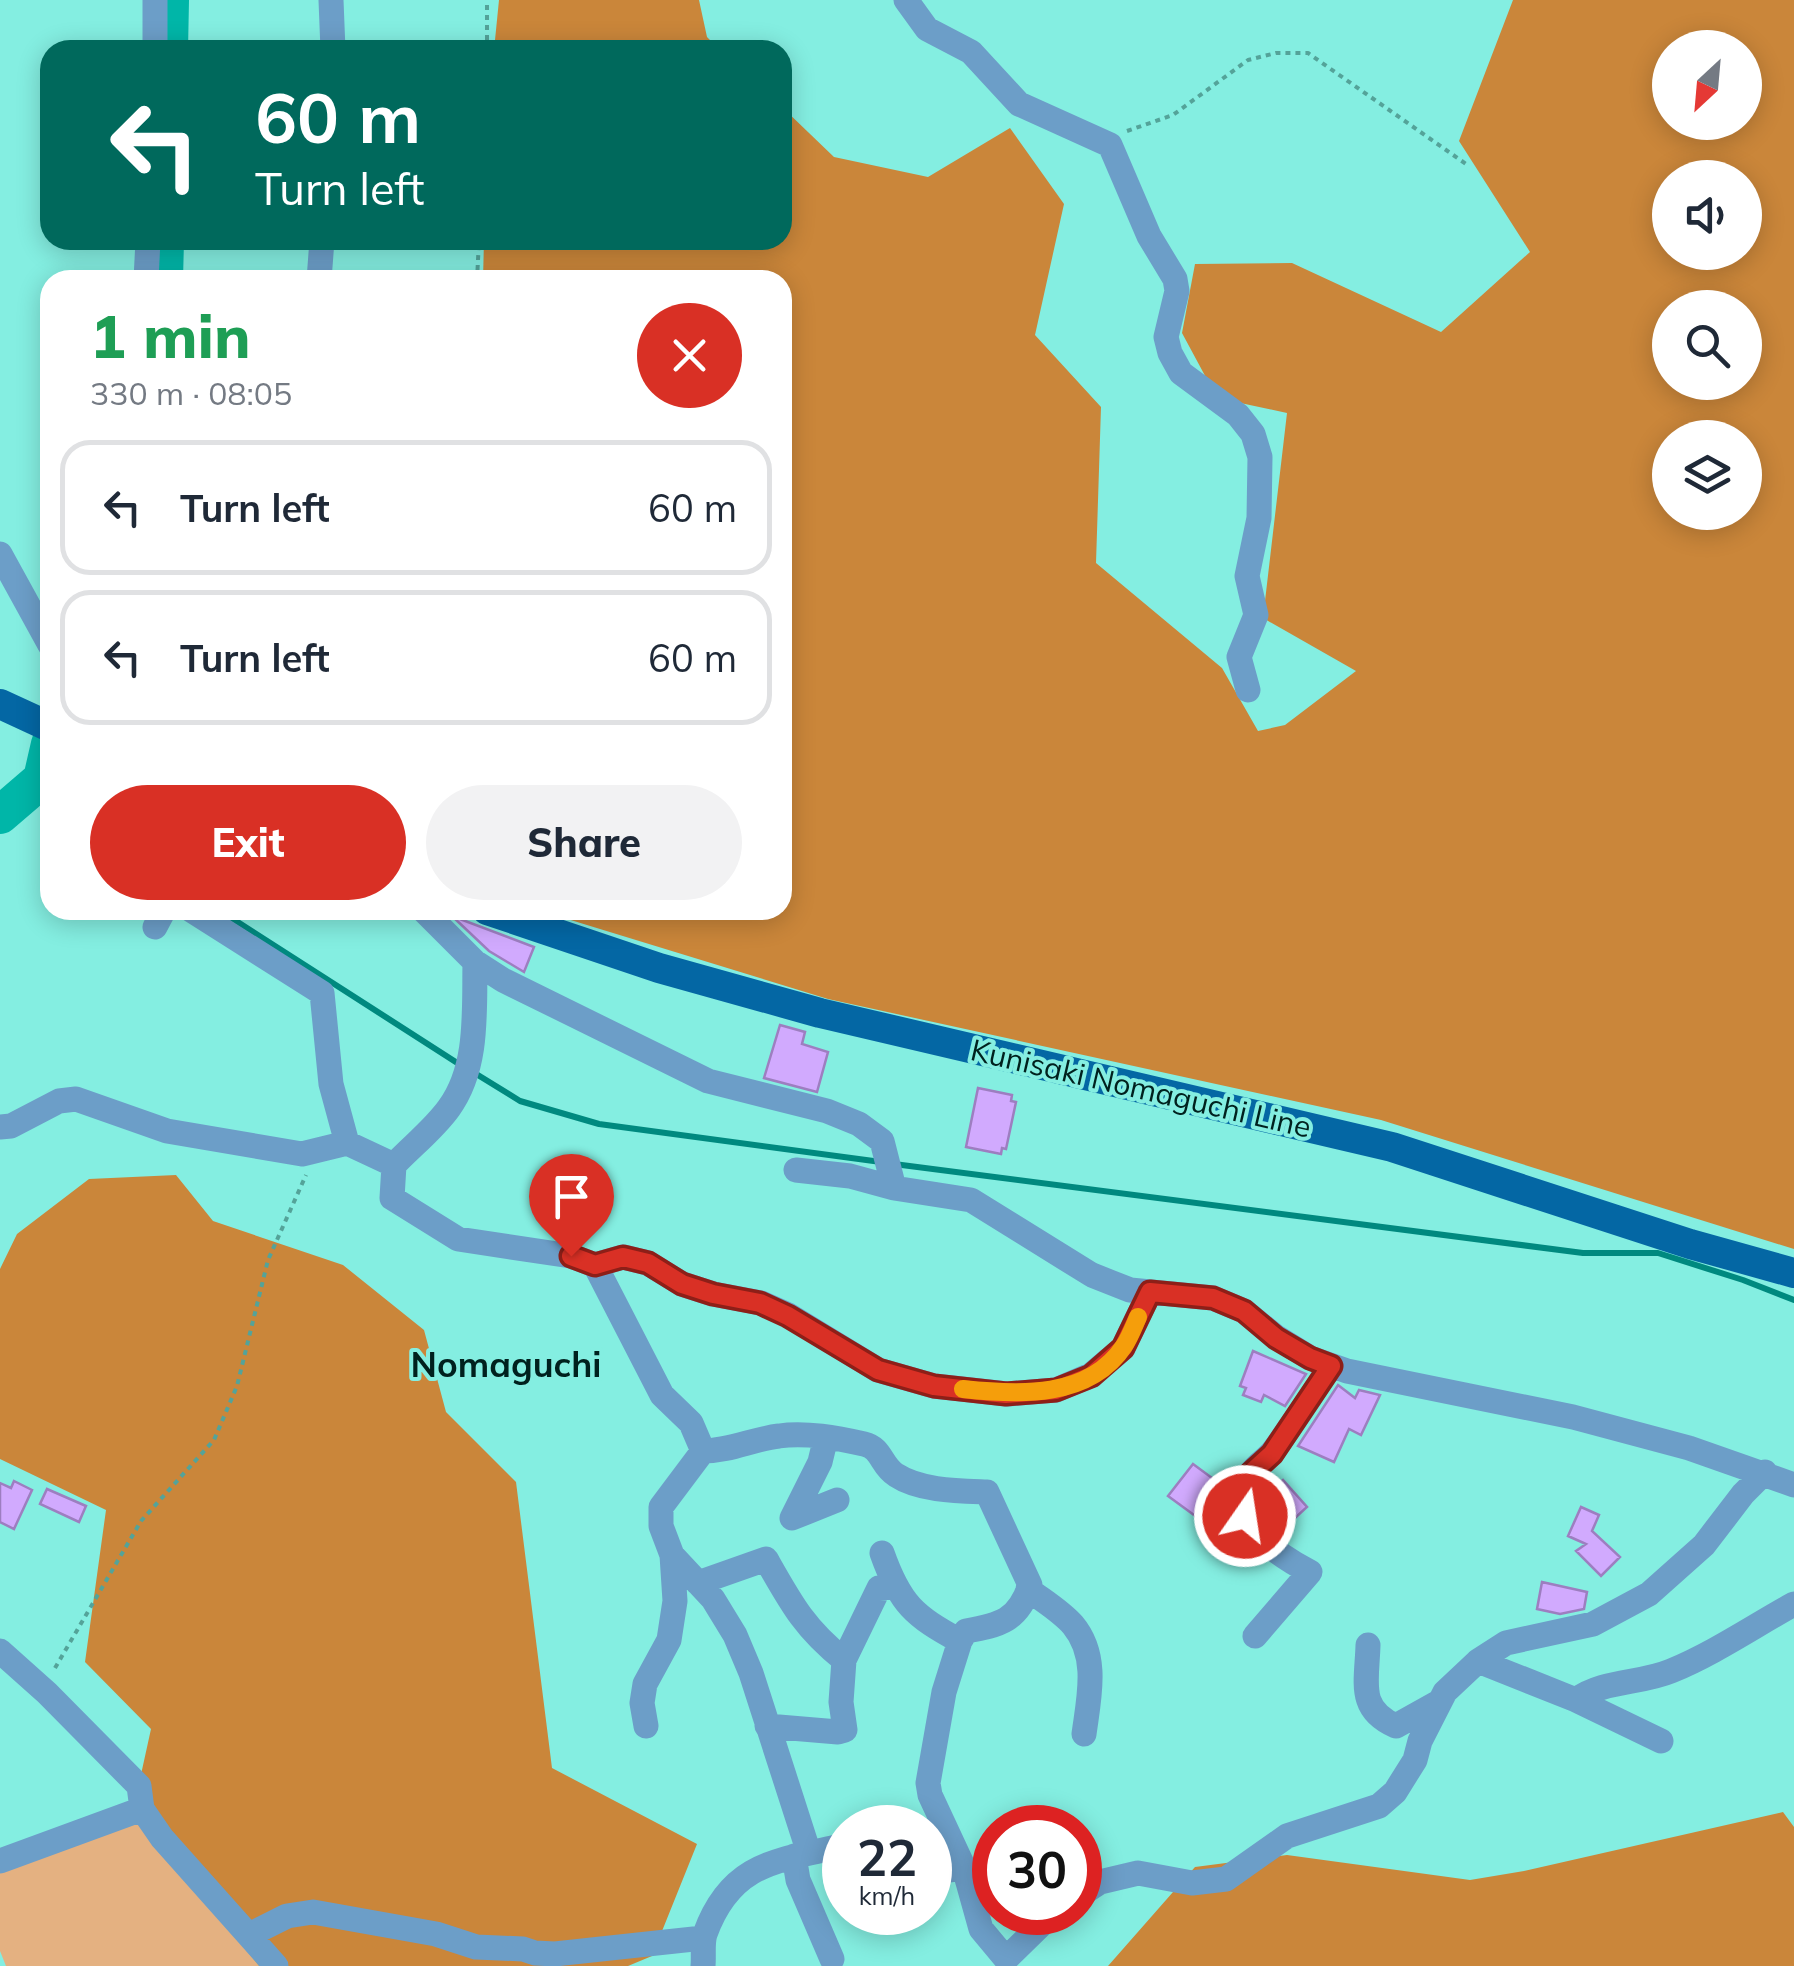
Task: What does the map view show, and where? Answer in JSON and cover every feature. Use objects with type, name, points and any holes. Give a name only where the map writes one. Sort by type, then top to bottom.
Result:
[{"type":"main road","points":[[0,704],[40,723]]},
{"type":"main road","name":"Kunisaki Nomaguchi Line","points":[[517,920],[659,968],[820,1013],[1392,1148],[1794,1274]]},
{"type":"street","points":[[155,0],[155,40]]},
{"type":"street","points":[[331,0],[333,40]]},
{"type":"street","points":[[907,3],[936,0]]},
{"type":"street","points":[[907,3],[927,30],[970,52],[1019,104],[1110,145],[1149,236],[1174,279],[1177,291],[1166,336],[1170,353],[1181,372],[1238,416],[1253,434],[1260,458],[1260,518],[1247,576],[1256,615],[1239,657],[1248,690]]},
{"type":"street","points":[[0,554],[40,625]]},
{"type":"street","points":[[207,920],[322,993],[332,1084],[347,1144]]},
{"type":"street","points":[[433,920],[475,962],[503,980],[708,1081],[827,1111],[859,1124],[882,1141],[894,1188]]},
{"type":"street","points":[[475,962],[473,1046],[461,1087],[449,1108],[394,1165],[392,1198],[458,1239],[571,1256],[595,1265],[623,1257],[648,1263],[682,1284],[760,1303],[788,1316],[878,1370],[934,1386],[1006,1394],[1056,1390],[1091,1376],[1123,1348],[1150,1292]]},
{"type":"street","points":[[0,1127],[11,1126],[59,1101],[76,1100],[167,1131],[302,1154],[347,1144],[394,1165]]},
{"type":"street","points":[[796,1170],[850,1176],[894,1188],[972,1200],[1092,1275],[1130,1290],[1213,1298],[1244,1311],[1276,1338],[1331,1366],[1573,1417],[1689,1448],[1794,1485]]},
{"type":"street","points":[[595,1265],[662,1396],[691,1423],[703,1451]]},
{"type":"street","points":[[1255,1636],[1310,1572],[1258,1538],[1245,1516],[1244,1498],[1250,1474],[1272,1454],[1331,1366]]},
{"type":"street","points":[[703,1451],[724,1451],[779,1436],[826,1437],[869,1445],[897,1476],[924,1485],[987,1492],[1030,1585],[1015,1614],[1001,1624],[966,1631],[960,1642],[944,1692],[928,1783],[964,1868],[981,1929],[1001,1962],[1030,1935]]},
{"type":"street","points":[[826,1437],[820,1462],[792,1518],[837,1500]]},
{"type":"street","points":[[646,1726],[642,1703],[646,1684],[669,1640],[675,1600],[672,1555],[661,1526],[660,1507],[703,1451]]},
{"type":"street","points":[[1102,1882],[1138,1873],[1192,1883],[1226,1880],[1287,1836],[1379,1806],[1396,1792],[1415,1760],[1420,1741],[1445,1692],[1478,1661],[1506,1642],[1593,1624],[1649,1594],[1704,1546],[1764,1472]]},
{"type":"street","points":[[882,1554],[907,1606],[960,1642]]},
{"type":"street","points":[[672,1555],[714,1599],[752,1673],[802,1855],[798,1880],[832,1959]]},
{"type":"street","points":[[698,1583],[766,1559],[814,1636],[844,1660]]},
{"type":"street","points":[[767,1726],[845,1730],[841,1702],[844,1660],[879,1588],[895,1587]]},
{"type":"street","points":[[1028,1589],[1072,1624],[1085,1646],[1092,1680],[1084,1734]]},
{"type":"street","points":[[1576,1700],[1590,1689],[1648,1680],[1676,1670],[1794,1604]]},
{"type":"street","points":[[1368,1645],[1367,1703],[1380,1719],[1396,1726],[1440,1702]]},
{"type":"street","points":[[0,1652],[43,1689],[139,1786],[142,1809],[162,1838],[276,1966]]},
{"type":"street","points":[[1478,1661],[1576,1700],[1662,1741]]},
{"type":"street","points":[[0,1861],[142,1809]]},
{"type":"street","points":[[703,1966],[703,1938],[728,1892],[750,1870],[822,1850]]},
{"type":"street","points":[[952,1869],[964,1868]]},
{"type":"street","points":[[251,1934],[287,1916],[313,1912],[436,1934],[476,1947],[522,1949],[534,1954],[703,1938]]},
{"type":"path","points":[[487,0],[487,40]]},
{"type":"path","points":[[1106,143],[1111,136],[1173,115],[1248,60],[1276,53],[1308,52],[1466,164]]},
{"type":"path","points":[[43,1689],[142,1521],[214,1440],[237,1386],[268,1260],[317,1151]]},
{"type":"shaded area","points":[[499,0],[699,0],[710,40],[495,40]]},
{"type":"shaded area","points":[[1513,0],[1794,0],[1794,1249],[1381,1120],[828,999],[571,920],[792,920],[792,270],[483,270],[484,250],[792,250],[792,117],[834,157],[928,177],[1010,128],[1064,204],[1035,335],[1101,407],[1096,563],[1222,668],[1258,731],[1285,725],[1356,671],[1263,618],[1287,413],[1217,398],[1182,333],[1195,264],[1292,263],[1441,332],[1530,252],[1459,141]]},
{"type":"shaded area","points":[[176,1175],[213,1221],[343,1265],[424,1330],[446,1412],[516,1482],[552,1768],[697,1844],[652,1956],[628,1966],[259,1966],[133,1811],[151,1729],[85,1662],[106,1510],[0,1459],[0,1269],[17,1234],[89,1179]]},
{"type":"shaded area","points":[[133,1811],[259,1966],[6,1966],[0,1951],[0,1861]]},
{"type":"shaded area","points":[[1783,1812],[1794,1827],[1794,1966],[1108,1966],[1195,1867],[1287,1855],[1470,1880]]},
{"type":"building","points":[[456,920],[534,947],[524,972],[489,951]]},
{"type":"building","points":[[780,1025],[805,1032],[802,1044],[828,1052],[817,1092],[764,1078]]},
{"type":"building","points":[[978,1088],[1012,1095],[1011,1101],[1016,1102],[1006,1149],[1002,1148],[1001,1154],[966,1147]]},
{"type":"building","points":[[1253,1351],[1306,1374],[1285,1406],[1264,1395],[1261,1402],[1243,1395],[1246,1388],[1240,1386]]},
{"type":"building","points":[[1338,1385],[1355,1398],[1359,1390],[1380,1395],[1361,1435],[1349,1429],[1334,1462],[1298,1446]]},
{"type":"building","points":[[1193,1464],[1227,1489],[1226,1504],[1209,1526],[1168,1496]]},
{"type":"building","points":[[1268,1478],[1275,1487],[1283,1480],[1307,1507],[1283,1529],[1259,1501]]},
{"type":"building","points":[[14,1481],[32,1490],[14,1529],[0,1522],[0,1483],[11,1488]]},
{"type":"building","points":[[47,1489],[86,1506],[79,1522],[40,1504]]},
{"type":"building","points":[[1581,1507],[1599,1515],[1592,1531],[1620,1557],[1601,1576],[1576,1551],[1586,1544],[1568,1536]]},
{"type":"building","points":[[1542,1582],[1587,1592],[1584,1609],[1560,1614],[1537,1609]]},
{"type":"waterway","points":[[169,40],[170,0]]},
{"type":"waterway","points":[[164,270],[165,250]]},
{"type":"waterway","points":[[0,815],[40,781]]},
{"type":"waterway","points":[[235,920],[462,1066]]},
{"type":"waterway","points":[[473,1072],[520,1101],[599,1124],[881,1162]]},
{"type":"waterway","points":[[894,1164],[1583,1253],[1658,1253],[1794,1300]]},
{"type":"slow traffic","points":[[963,1389],[1006,1394],[1056,1390],[1091,1376],[1123,1348],[1138,1317]]},
{"type":"district","name":"Nomaguchi","points":[[506,1364]]},
{"type":"route","points":[[571,1256],[595,1265],[623,1257],[648,1263],[682,1284],[760,1303],[788,1316],[878,1370],[934,1386],[1006,1394],[1056,1390],[1091,1376],[1123,1348],[1150,1292],[1213,1298],[1244,1311],[1276,1338],[1331,1366],[1272,1454],[1250,1474],[1244,1498],[1245,1516]]}]
